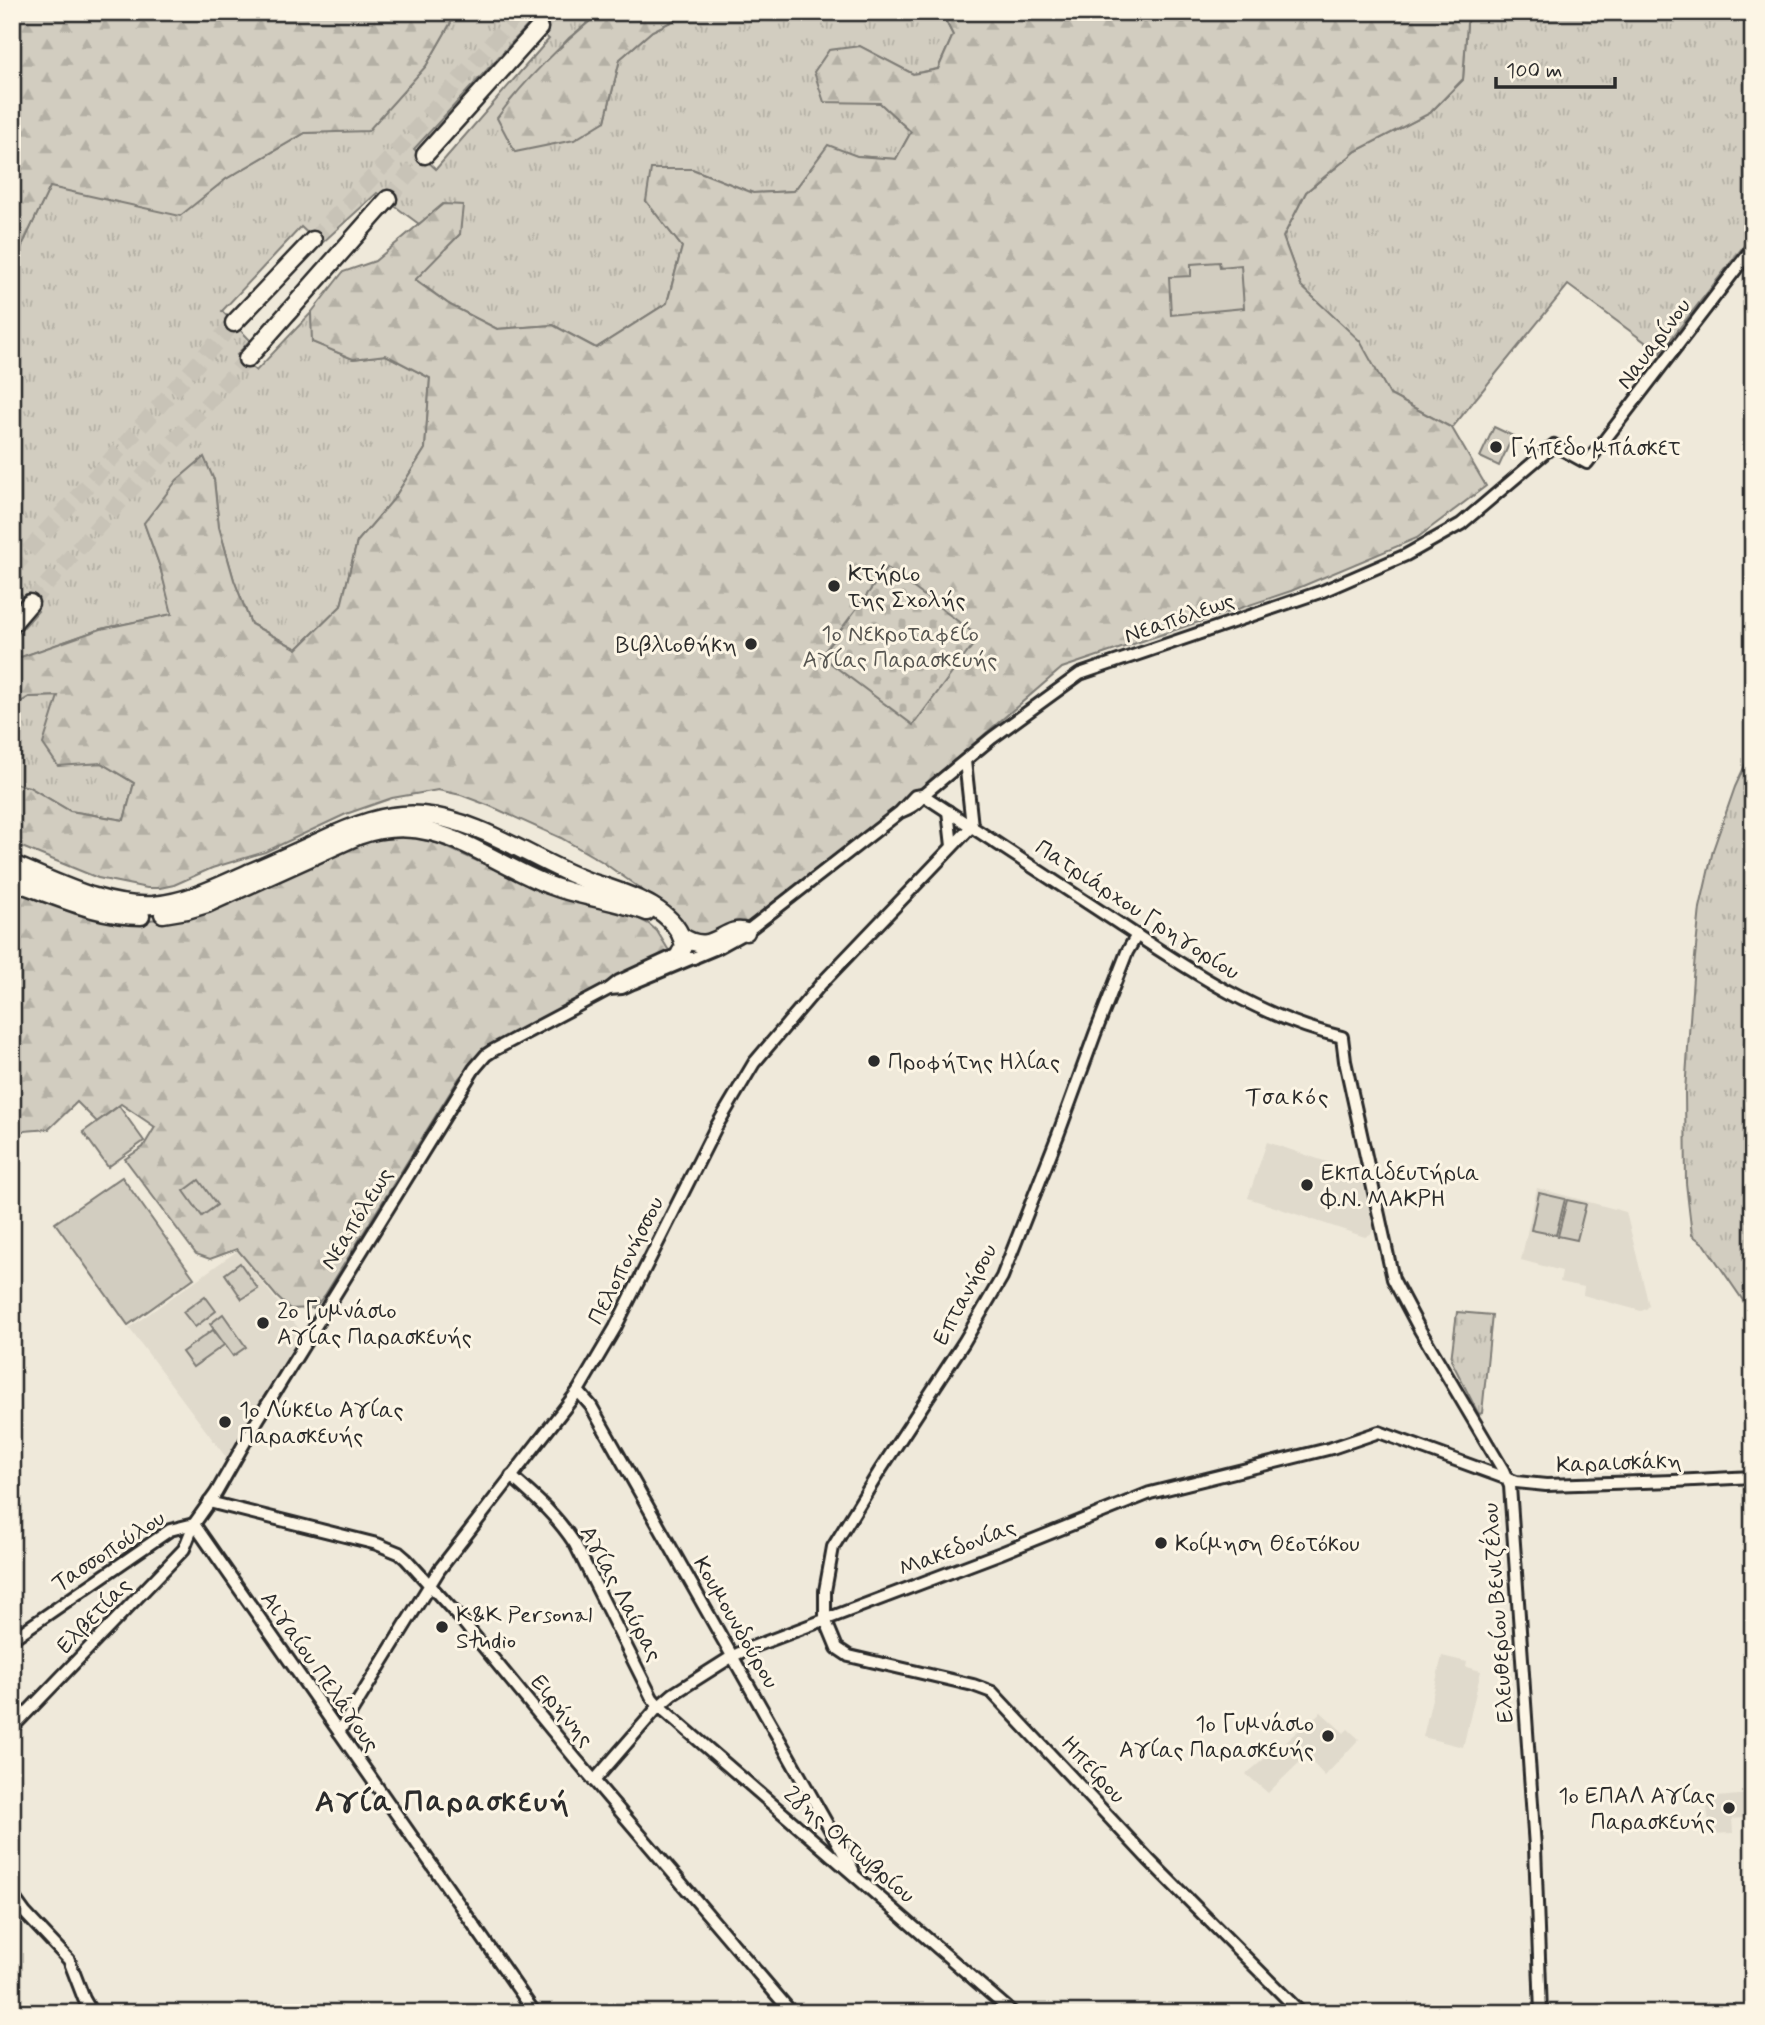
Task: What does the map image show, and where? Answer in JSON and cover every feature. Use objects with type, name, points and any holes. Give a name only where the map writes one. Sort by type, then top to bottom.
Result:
[{"type":"highway","points":[[425,155],[539,28]]},
{"type":"highway","points":[[247,359],[388,199]]},
{"type":"highway","points":[[234,323],[313,240]]},
{"type":"highway","points":[[12,624],[30,603]]},
{"type":"highway","points":[[12,864],[105,900],[133,905],[167,904],[198,895],[356,826],[390,817],[422,815],[476,829],[568,873],[630,895],[656,908],[672,922],[681,936],[687,956]]},
{"type":"highway","points":[[12,881],[106,913],[136,916],[165,914],[216,900],[370,832],[389,828],[414,828],[446,836],[557,888],[645,911],[662,922],[687,956]]},
{"type":"highway","points":[[681,936],[701,945],[739,930],[746,932]]},
{"type":"street","name":"Ναυαρίνου","points":[[1469,517],[1554,445],[1587,463],[1753,247]]},
{"type":"street","name":"Νεαπόλεως","points":[[194,1524],[351,1265],[474,1069],[486,1055],[609,989],[619,981],[717,948],[746,932],[900,812],[910,808],[923,794],[1036,705],[1080,674],[1323,591],[1406,555],[1450,532],[1469,517]]},
{"type":"street","points":[[965,761],[972,826]]},
{"type":"street","name":"Πατριάρχου Γρηγορίου","points":[[923,794],[1137,935],[1241,999],[1270,1013],[1342,1037]]},
{"type":"street","points":[[948,811],[952,846]]},
{"type":"street","name":"Πελοπονήσσου","points":[[339,1732],[430,1585],[578,1391],[615,1328],[716,1127],[754,1063],[821,984],[972,826]]},
{"type":"street","name":"Επτανήσου","points":[[825,1619],[825,1591],[833,1547],[964,1342],[1002,1277],[1094,1034],[1127,952],[1137,935]]},
{"type":"street","name":"Ελευθερίου Βενιζέλου","points":[[1342,1037],[1393,1279],[1505,1475],[1511,1492],[1535,1847],[1541,2013]]},
{"type":"street","name":"Κουμουνδούρου","points":[[578,1391],[591,1406],[856,1875]]},
{"type":"street","name":"Μακεδονίας","points":[[594,1781],[659,1706],[673,1694],[750,1648],[1150,1493],[1332,1448],[1379,1433]]},
{"type":"street","name":"Καραισκάκη","points":[[1379,1433],[1488,1472],[1546,1485],[1753,1477]]},
{"type":"street","name":"Αγίας Λαύρας","points":[[511,1476],[547,1507],[566,1530],[652,1698],[659,1706]]},
{"type":"street","name":"Ειρήνης","points":[[209,1502],[377,1544],[399,1553],[474,1635],[594,1781],[792,2013]]},
{"type":"street","name":"Τασσοπούλου","points":[[12,1639],[170,1530],[194,1524]]},
{"type":"street","name":"Ελβετίας","points":[[12,1728],[184,1549],[194,1524]]},
{"type":"street","name":"Αιγαίου Πελάγους","points":[[194,1524],[535,2013]]},
{"type":"street","name":"Ηπείρου","points":[[825,1619],[837,1648],[849,1656],[973,1685],[992,1692],[1149,1860],[1301,2013]]},
{"type":"street","name":"28ης Οκτωβρίου","points":[[659,1706],[1013,2013]]},
{"type":"street","points":[[12,1895],[69,1961],[92,2013]]},
{"type":"shaded area","name":"Εκπαιδευτήρια Φ.Ν. ΜΑΚΡΗ","points":[[1267,1142],[1360,1173],[1373,1227],[1372,1233],[1365,1237],[1248,1198]]},
{"type":"shaded area","points":[[1537,1188],[1626,1212],[1649,1306],[1646,1309],[1641,1311],[1583,1295],[1584,1287],[1560,1282],[1562,1271],[1521,1260]]},
{"type":"shaded area","points":[[237,1251],[304,1335],[228,1460],[129,1328]]},
{"type":"shaded area","points":[[1442,1656],[1467,1662],[1466,1667],[1481,1671],[1463,1747],[1423,1737]]},
{"type":"shaded area","points":[[1321,1712],[1344,1733],[1348,1729],[1359,1739],[1325,1776],[1306,1756],[1268,1793],[1246,1774]]},
{"type":"shaded area","name":"1ο ΕΠΑΛ Αγίας Παρασκευής","points":[[1750,1794],[1753,1817],[1732,1819],[1733,1833],[1710,1834],[1706,1798]]},
{"type":"green space","points":[[12,12],[457,12],[426,66],[368,131],[305,133],[226,179],[180,216],[50,187],[20,250],[12,258]]},
{"type":"green space","points":[[457,12],[601,12],[569,38],[510,101],[605,121],[620,59],[652,31],[691,12],[941,12],[953,35],[938,69],[913,74],[859,46],[824,102],[879,102],[911,132],[896,159],[856,156],[828,146],[794,191],[753,193],[692,169],[646,201],[682,247],[667,303],[596,348],[553,325],[497,329],[450,305],[415,279],[460,234],[443,205],[419,224],[377,193],[320,245],[301,227],[222,311],[250,340],[237,355],[256,371],[311,313],[313,342],[353,359],[386,355],[430,378],[425,449],[393,500],[357,542],[341,606],[297,649],[251,624],[234,580],[219,527],[214,480],[144,523],[173,614],[101,629],[18,658],[12,664],[12,640],[38,611],[12,585],[12,258],[20,250],[50,186],[180,215],[226,179],[305,133],[368,130],[426,66]],"holes":[[[530,23],[549,39],[436,169],[414,149]]]},
{"type":"green space","points":[[601,12],[691,12],[652,31],[620,59],[605,121],[574,140],[515,152],[497,118],[546,62]]},
{"type":"green space","points":[[941,12],[981,12],[990,15],[993,12],[1474,12],[1467,23],[1463,79],[1430,113],[1356,151],[1306,192],[1283,237],[1301,286],[1360,341],[1390,395],[1452,428],[1486,486],[1417,538],[1291,591],[1062,668],[928,783],[754,918],[739,927],[695,940],[658,901],[601,861],[561,838],[490,806],[438,790],[392,798],[346,814],[265,852],[160,888],[98,878],[12,843],[12,783],[29,787],[70,811],[124,820],[134,783],[101,763],[58,766],[43,744],[58,696],[29,697],[12,707],[12,664],[18,658],[101,629],[172,614],[160,567],[144,523],[177,480],[204,457],[214,480],[219,527],[234,580],[251,624],[297,649],[341,606],[357,542],[393,500],[425,449],[430,378],[386,355],[353,359],[312,342],[311,313],[343,272],[375,261],[443,204],[463,205],[460,234],[415,280],[450,305],[497,329],[553,325],[596,348],[667,303],[682,247],[646,201],[651,169],[692,169],[753,193],[794,191],[828,145],[857,156],[896,159],[911,132],[880,103],[824,102],[814,72],[829,50],[860,46],[913,74],[938,69],[953,35]]},
{"type":"green space","points":[[1474,12],[1753,12],[1753,234],[1660,353],[1568,285],[1452,428],[1390,395],[1359,341],[1301,286],[1283,237],[1306,192],[1356,151],[1430,113],[1463,80],[1467,23]]},
{"type":"green space","points":[[1219,262],[1220,267],[1241,265],[1244,308],[1171,315],[1169,277],[1191,276],[1191,264]]},
{"type":"green space","name":"Γήπεδο μπάσκετ","points":[[1494,427],[1513,436],[1499,466],[1480,457]]},
{"type":"green space","name":"1ο Νεκροταφείο Αγίας Παρασκευής","points":[[887,568],[979,637],[913,725],[821,656]]},
{"type":"green space","points":[[59,696],[58,765],[101,763],[134,783],[124,820],[70,811],[29,787],[12,783],[12,707],[29,697]]},
{"type":"green space","points":[[1753,748],[1753,1315],[1705,1245],[1692,1235],[1686,1183],[1685,1091],[1700,908],[1713,850],[1735,787]]},
{"type":"green space","points":[[411,837],[437,843],[553,895],[637,918],[657,931],[671,954],[478,1056],[459,1078],[325,1295],[314,1308],[290,1309],[237,1249],[210,1259],[196,1254],[125,1159],[143,1147],[155,1127],[121,1104],[97,1122],[77,1102],[49,1129],[12,1132],[12,886],[134,921],[174,918],[362,841]]},
{"type":"green space","points":[[119,1106],[144,1141],[108,1167],[83,1132]]},
{"type":"green space","points":[[122,1177],[194,1278],[128,1325],[55,1223]]},
{"type":"green space","points":[[199,1180],[217,1205],[202,1216],[184,1191]]},
{"type":"green space","points":[[1539,1193],[1565,1199],[1556,1235],[1531,1230]]},
{"type":"green space","points":[[1567,1200],[1586,1204],[1577,1240],[1558,1236]]},
{"type":"green space","points":[[240,1263],[258,1289],[242,1299],[225,1274]]},
{"type":"green space","points":[[205,1296],[216,1311],[195,1327],[183,1312]]},
{"type":"green space","points":[[1457,1312],[1492,1315],[1480,1414],[1451,1360]]},
{"type":"green space","points":[[223,1314],[246,1347],[233,1356],[210,1324]]},
{"type":"green space","points":[[213,1330],[224,1345],[193,1367],[182,1352]]},
{"type":"tunnel","points":[[313,240],[385,164],[519,12]]},
{"type":"tunnel","points":[[539,28],[553,12]]},
{"type":"tunnel","points":[[388,199],[425,155]]},
{"type":"tunnel","points":[[12,569],[234,323]]},
{"type":"tunnel","points":[[30,603],[247,359]]},
{"type":"place","name":"Γήπεδο μπάσκετ","points":[[1496,447]]},
{"type":"place","name":"Κτήριο της Σχολής","points":[[834,586]]},
{"type":"place","name":"Βιβλιοθήκη","points":[[751,644]]},
{"type":"place","name":"Προφήτης Ηλίας","points":[[874,1061]]},
{"type":"place","name":"Εκπαιδευτήρια Φ.Ν. ΜΑΚΡΗ","points":[[1307,1185]]},
{"type":"place","name":"2ο Γυμνάσιο Αγίας Παρασκευής","points":[[263,1323]]},
{"type":"place","name":"1ο Λύκειο Αγίας Παρασκευής","points":[[225,1422]]},
{"type":"place","name":"Κοίμηση Θεοτόκου","points":[[1161,1543]]},
{"type":"place","name":"K&K Personal Studio","points":[[442,1627]]},
{"type":"place","name":"1ο Γυμνάσιο Αγίας Παρασκευής","points":[[1328,1736]]},
{"type":"place","name":"1ο ΕΠΑΛ Αγίας Παρασκευής","points":[[1729,1808]]},
{"type":"district","name":"Τσακός","points":[[1288,1096]]},
{"type":"district","name":"Αγία Παρασκευή","points":[[443,1801]]}]
